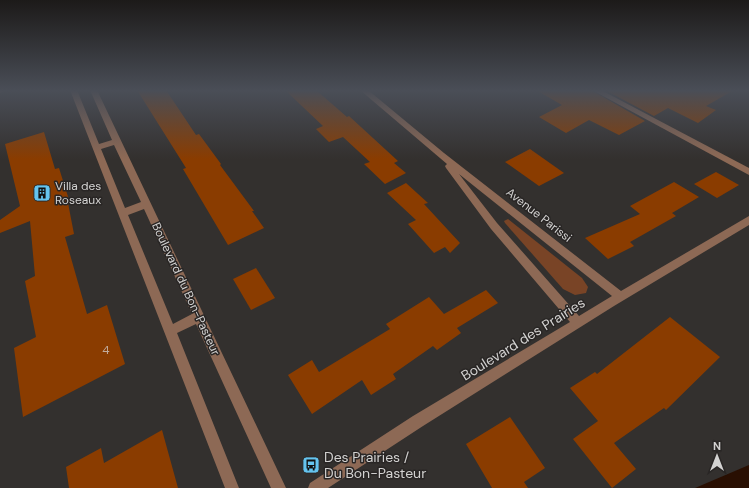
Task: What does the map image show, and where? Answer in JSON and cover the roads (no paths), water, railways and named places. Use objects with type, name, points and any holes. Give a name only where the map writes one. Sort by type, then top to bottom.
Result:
[{"type":"street","points":[[82,113],[232,488]]},
{"type":"street","name":"Boulevard du Bon-Pasteur","points":[[104,113],[279,488]]},
{"type":"street","name":"Avenue Parissi","points":[[390,113],[441,155],[571,256],[620,297]]},
{"type":"street","points":[[638,113],[749,172]]},
{"type":"street","points":[[96,148],[117,141]]},
{"type":"street","name":"Avenue Parissi","points":[[441,155],[494,226],[578,323]]},
{"type":"street","points":[[123,213],[146,204]]},
{"type":"street","name":"Boulevard des Prairies","points":[[315,488],[418,421],[749,220]]},
{"type":"street","points":[[170,331],[198,317]]},
{"type":"place","name":"Villa des Roseaux","points":[[42,193]]},
{"type":"place","name":"Des Prairies / Du Bon-Pasteur","points":[[311,465]]}]
